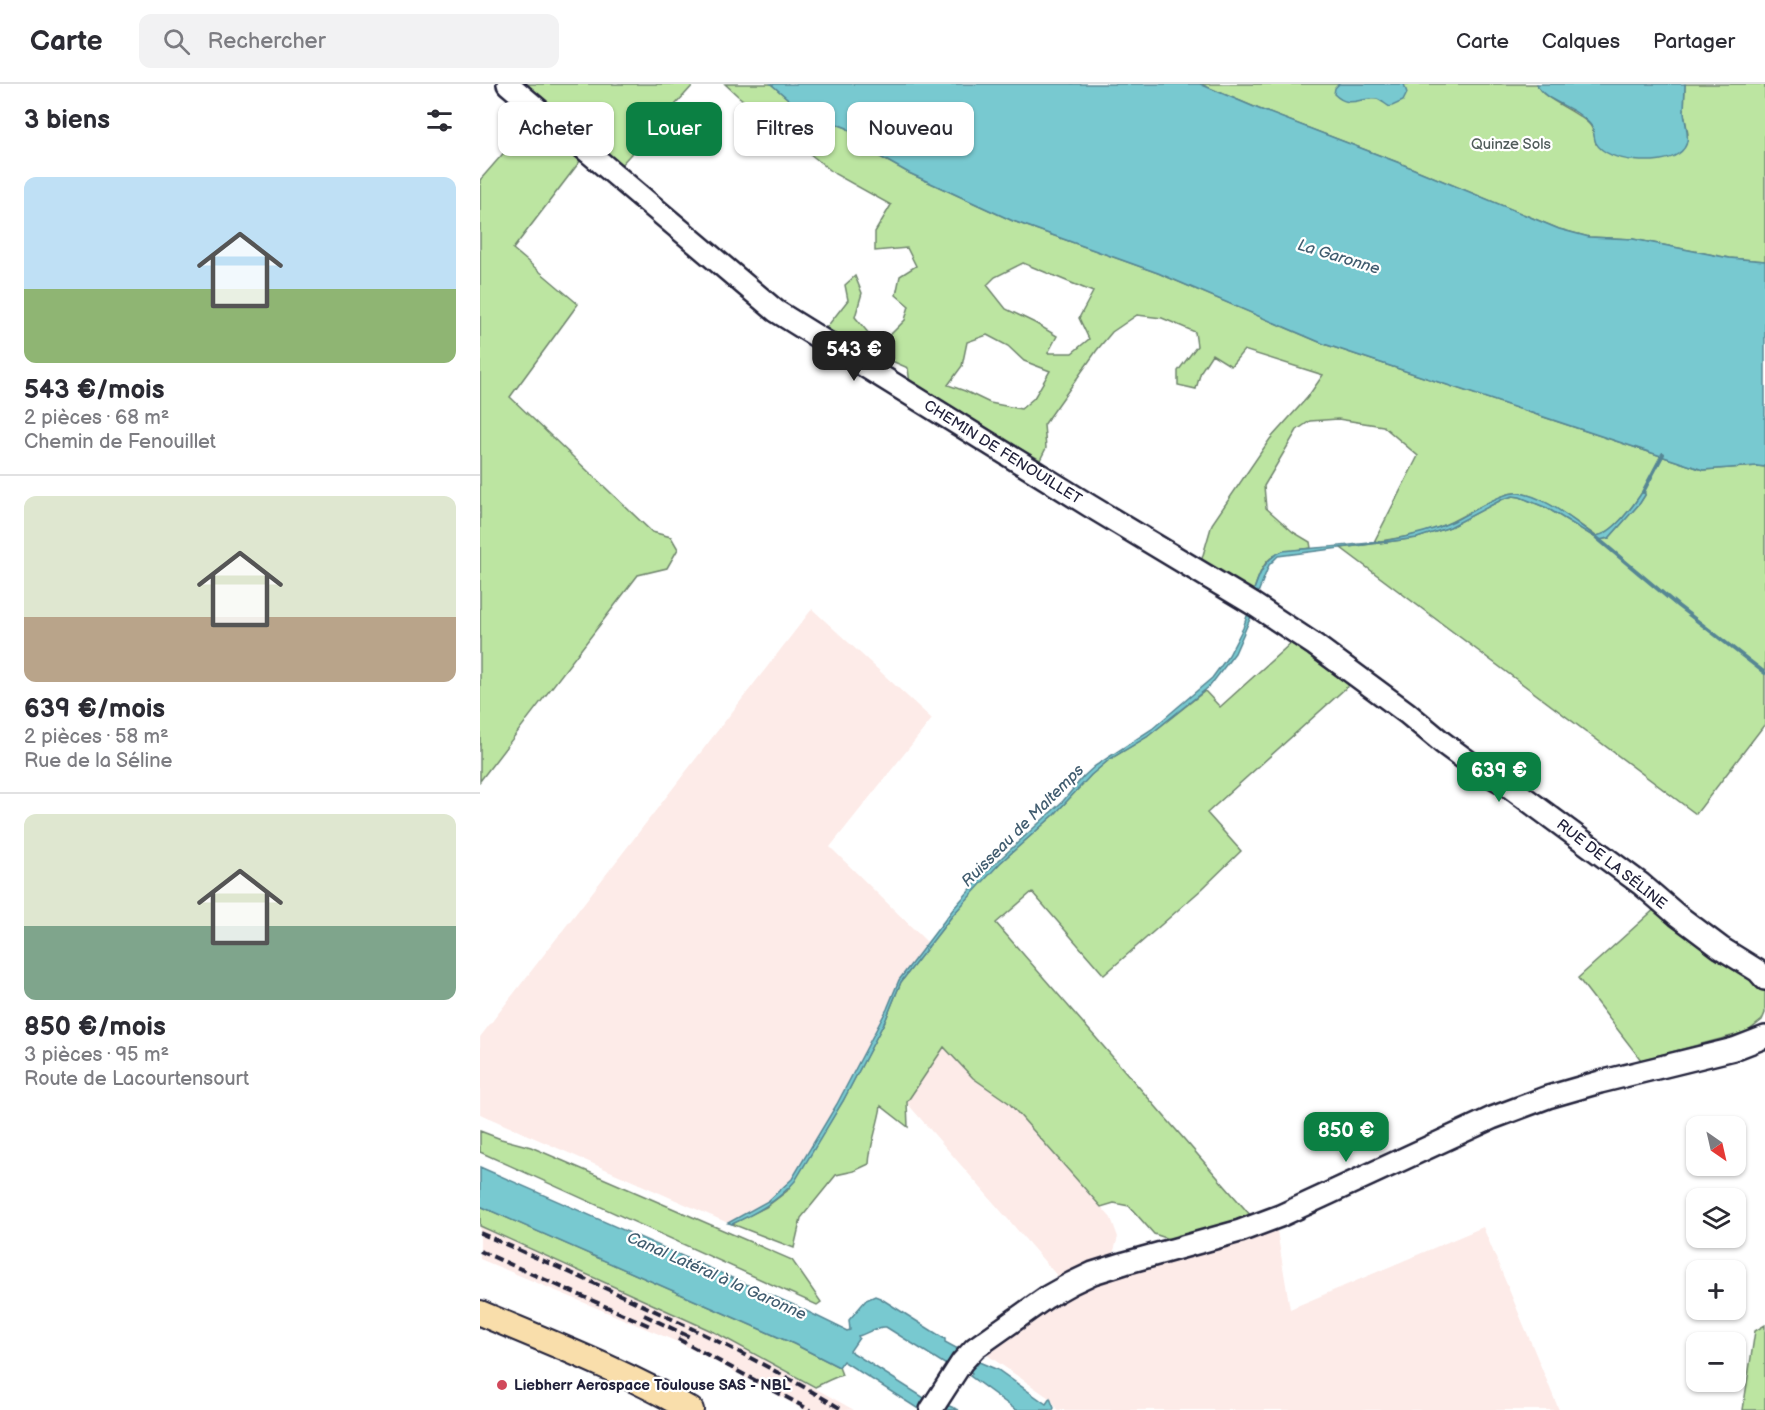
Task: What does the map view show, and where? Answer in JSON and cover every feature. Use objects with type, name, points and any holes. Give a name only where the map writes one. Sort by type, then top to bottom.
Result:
[{"type":"main road","points":[[480,1313],[628,1376],[685,1406]]},
{"type":"street","name":"CHEMIN DE FENOUILLET","points":[[508,84],[776,311],[1090,506],[1253,604]]},
{"type":"street","name":"RUE DE LA SÉLINE","points":[[1253,604],[1315,645],[1477,768],[1507,784],[1641,884],[1677,915],[1765,978]]},
{"type":"street","points":[[931,1410],[964,1360],[994,1333],[1047,1297],[1093,1273],[1240,1231],[1280,1216],[1492,1118],[1548,1097],[1734,1049],[1763,1035]]},
{"type":"shaded area","points":[[812,609],[932,719],[830,847],[927,942],[899,980],[887,1009],[837,1104],[792,1179],[768,1201],[728,1223],[480,1114],[480,1037]]},
{"type":"shaded area","points":[[944,1046],[973,1078],[1009,1103],[1111,1218],[1118,1237],[1113,1254],[1102,1260],[1075,1268],[1059,1278],[907,1103]]},
{"type":"shaded area","points":[[1276,1225],[1290,1309],[1483,1227],[1559,1410],[1057,1410],[1052,1400],[983,1352],[1065,1295],[1099,1280]]},
{"type":"shaded area","points":[[480,1226],[716,1333],[854,1410],[804,1410],[680,1343],[480,1259]]},
{"type":"green space","points":[[523,84],[694,84],[678,102],[626,102],[626,156],[629,156],[620,166],[608,156],[614,156],[614,102],[544,102]]},
{"type":"green space","points":[[725,84],[771,84],[792,102],[745,102]]},
{"type":"green space","name":"Quinze Sols","points":[[1200,84],[1537,84],[1545,95],[1590,125],[1596,144],[1688,134],[1684,113],[1685,84],[1765,84],[1765,261],[1729,258],[1633,239],[1589,237],[1559,229]]},
{"type":"green space","points":[[835,123],[847,128],[847,156],[878,156],[909,173],[1013,221],[1158,273],[1324,344],[1703,470],[1765,467],[1765,724],[1696,814],[1341,548],[1417,538],[1450,527],[1513,496],[1547,508],[1599,540],[1609,538],[1640,503],[1645,495],[1644,490],[1616,525],[1596,536],[1545,502],[1514,493],[1507,494],[1426,532],[1374,542],[1418,456],[1383,426],[1338,419],[1310,421],[1297,430],[1264,486],[1266,508],[1293,532],[1310,542],[1311,548],[1277,554],[1271,558],[1261,571],[1252,596],[1201,562],[1212,524],[1270,439],[1307,398],[1323,375],[1244,350],[1231,366],[1212,354],[1201,371],[1196,389],[1178,385],[1178,371],[1197,346],[1195,332],[1162,318],[1137,315],[1112,332],[1044,425],[1046,448],[1040,460],[910,384],[908,368],[846,341],[826,328],[848,300],[845,285],[855,276],[862,293],[855,317],[870,335],[884,341],[905,320],[909,306],[896,295],[900,276],[916,266],[907,248],[875,251],[875,232],[891,205],[835,174],[813,156],[835,156]],"holes":[[[1023,263],[1093,292],[1079,318],[1089,339],[1072,353],[1048,353],[1057,336],[1006,309],[987,285],[995,277]],[[987,335],[1008,346],[1024,361],[1050,371],[1034,398],[1021,409],[990,403],[948,385],[962,366],[967,342]]]},
{"type":"green space","points":[[501,156],[584,156],[513,249],[578,304],[510,397],[652,532],[671,537],[678,549],[667,568],[638,575],[480,781],[480,180]]},
{"type":"green space","points":[[1291,643],[1349,685],[1207,813],[1241,851],[1202,889],[1104,975],[1032,892],[996,923],[1251,1216],[1175,1241],[1154,1234],[1129,1206],[1114,1203],[1101,1207],[1009,1103],[973,1078],[944,1047],[907,1102],[908,1127],[881,1106],[869,1164],[854,1171],[836,1175],[801,1218],[794,1248],[732,1224],[766,1207],[787,1191],[843,1101],[886,1019],[901,982],[982,881],[1054,815],[1091,775],[1110,759],[1147,737],[1205,691],[1220,707]]},
{"type":"green space","points":[[1657,907],[1753,979],[1765,992],[1765,1013],[1762,1020],[1747,1032],[1641,1060],[1578,978]]},
{"type":"green space","points":[[480,1131],[531,1147],[792,1260],[821,1302],[817,1305],[480,1152]]},
{"type":"green space","points":[[480,1206],[794,1344],[839,1367],[842,1375],[815,1387],[716,1333],[480,1226]]},
{"type":"green space","points":[[1765,1325],[1765,1410],[1743,1410],[1746,1392],[1755,1331]]},
{"type":"water","name":"La Garonne","points":[[771,84],[1200,84],[1559,229],[1589,237],[1633,239],[1729,258],[1765,261],[1765,467],[1703,470],[1324,344],[1158,273],[1013,221],[909,173],[878,156],[974,156],[974,102],[847,102],[847,128],[835,123],[835,102],[792,102]]},
{"type":"water","points":[[1339,84],[1404,84],[1407,93],[1403,101],[1390,107],[1377,99],[1350,102],[1334,94]]},
{"type":"water","points":[[1537,84],[1685,84],[1686,145],[1678,154],[1660,160],[1635,160],[1611,155],[1596,143],[1593,129],[1588,122],[1577,113],[1548,97]]},
{"type":"water","points":[[1644,489],[1645,495],[1640,503],[1609,538],[1599,540],[1547,508],[1513,496],[1450,527],[1417,538],[1278,556],[1269,565],[1256,598],[1252,596],[1266,563],[1283,551],[1370,543],[1413,535],[1454,521],[1494,500],[1516,493],[1547,503],[1595,536],[1616,525]]},
{"type":"water","points":[[1249,610],[1253,612],[1235,653],[1210,686],[1147,737],[1110,759],[1091,775],[1054,815],[1000,863],[952,916],[901,982],[886,1019],[843,1101],[795,1181],[766,1206],[732,1224],[728,1223],[768,1201],[792,1179],[837,1104],[887,1009],[899,980],[954,908],[985,873],[1063,801],[1095,766],[1152,729],[1212,678],[1229,655],[1243,628]]},
{"type":"water","name":"Canal Latéral à la Garonne","points":[[480,1167],[796,1306],[847,1331],[850,1330],[849,1320],[866,1300],[875,1296],[880,1298],[945,1339],[945,1342],[960,1348],[960,1355],[977,1365],[979,1362],[998,1370],[1046,1404],[1050,1398],[1054,1408],[1053,1410],[1016,1410],[970,1376],[972,1373],[955,1362],[951,1368],[886,1327],[858,1336],[859,1338],[850,1351],[932,1403],[942,1403],[959,1410],[920,1410],[843,1361],[839,1367],[794,1344],[480,1206]]},
{"type":"waterway","name":"Ruisseau de Maltemps","points":[[1643,492],[1663,454]]},
{"type":"waterway","points":[[1597,538],[1678,606],[1765,673]]},
{"type":"railway","points":[[480,1233],[710,1337],[843,1410]]},
{"type":"railway","points":[[480,1251],[650,1326]]},
{"type":"railway","points":[[644,1315],[690,1337]]},
{"type":"railway","points":[[678,1339],[810,1410]]},
{"type":"place","name":"Liebherr Aerospace Toulouse SAS - NBL","points":[[502,1385]]}]
